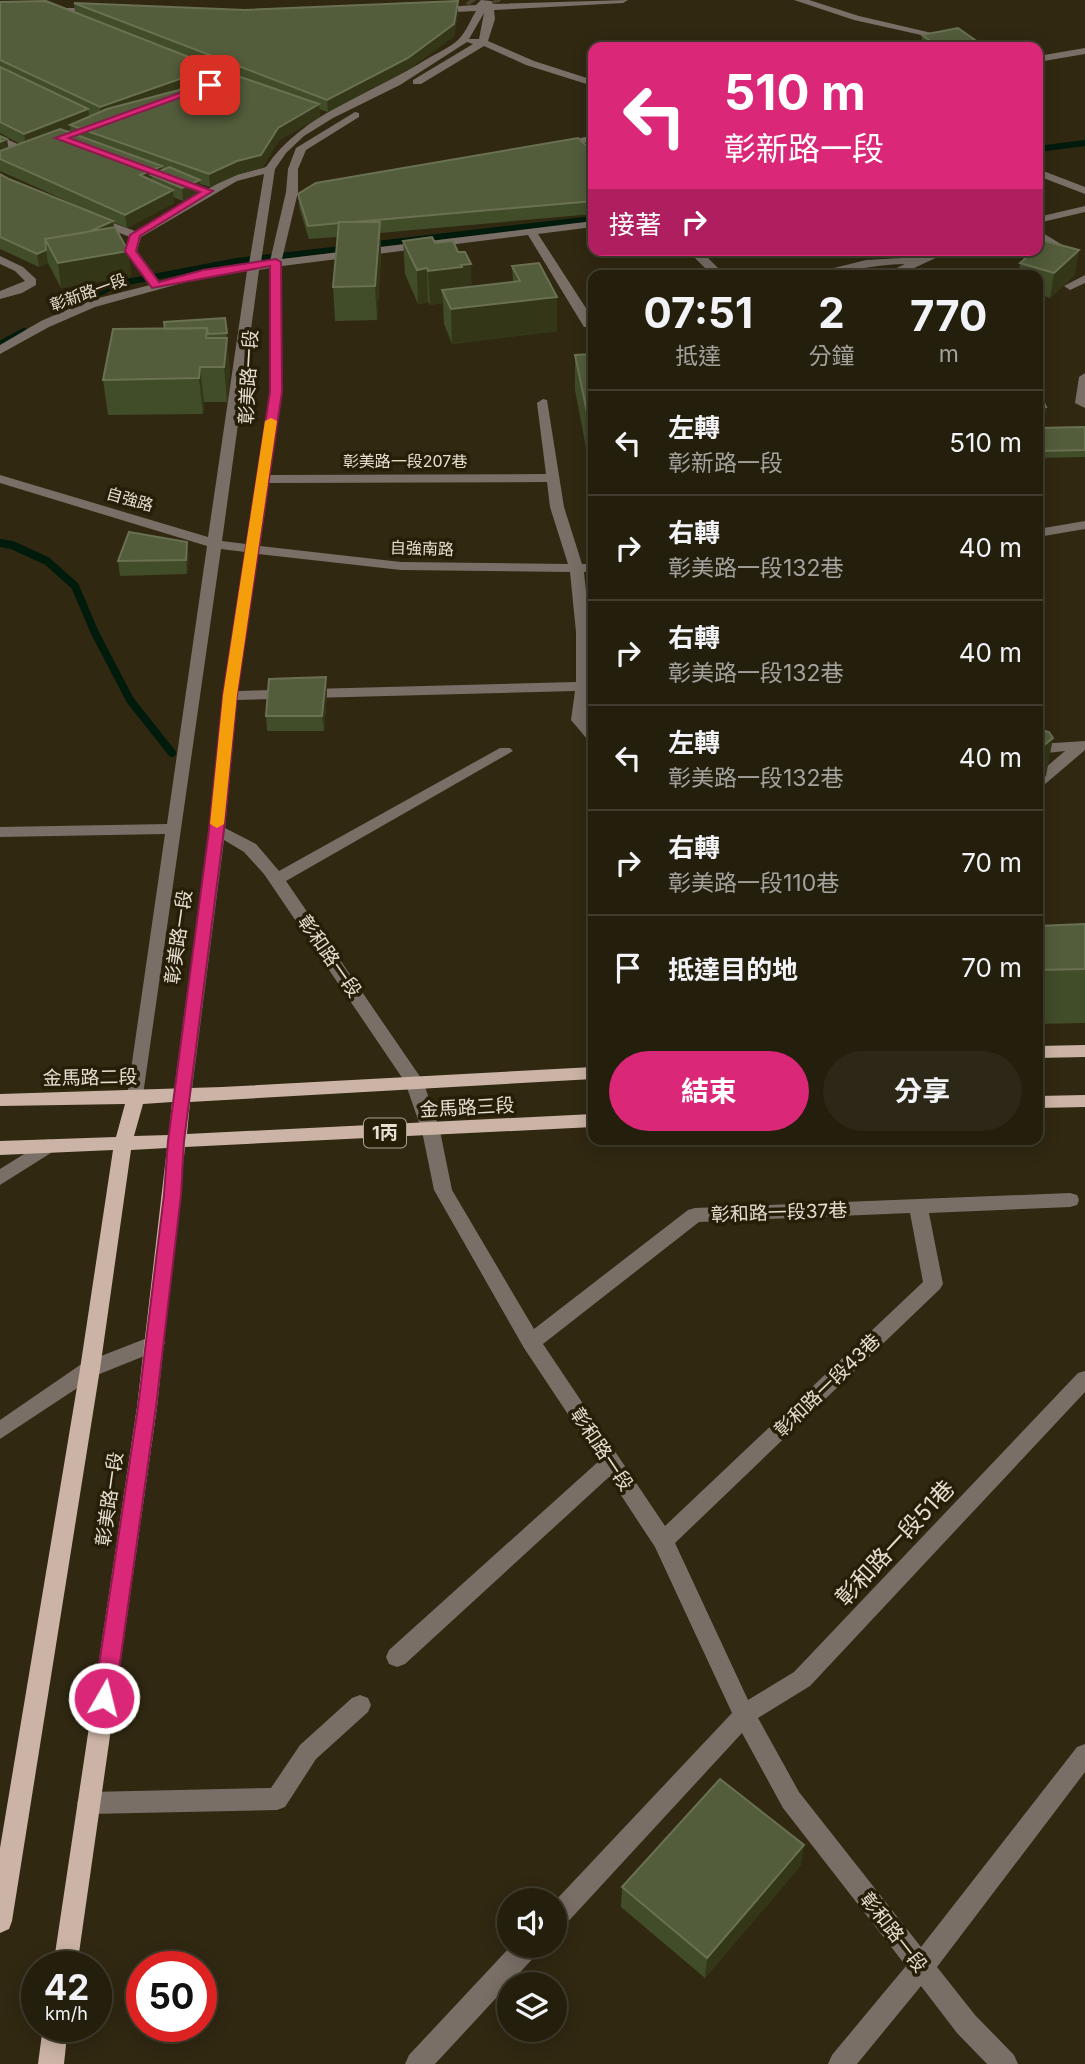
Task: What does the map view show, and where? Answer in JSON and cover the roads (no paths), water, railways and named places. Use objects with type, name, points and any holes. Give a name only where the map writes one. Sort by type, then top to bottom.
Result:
[{"type":"main road","points":[[1043,1052],[1085,1051]]},
{"type":"main road","name":"金馬路三段","points":[[181,1097],[414,1081],[588,1073]]},
{"type":"main road","name":"彰美路一段","points":[[0,1921],[124,1143],[136,1097]]},
{"type":"main road","name":"金馬路二段","points":[[0,1100],[181,1097]]},
{"type":"main road","name":"彰美路一段","points":[[67,1951],[155,1343],[181,1097]]},
{"type":"main road","points":[[1043,1102],[1085,1101]]},
{"type":"main road","name":"金馬路三段","points":[[176,1141],[588,1121]]},
{"type":"main road","name":"1丙","points":[[0,1148],[176,1141]]},
{"type":"main road","points":[[51,2064],[54,2042]]},
{"type":"street","points":[[425,10],[623,0]]},
{"type":"street","points":[[799,0],[857,18],[965,42]]},
{"type":"street","points":[[0,5],[106,12]]},
{"type":"street","points":[[153,282],[131,251],[136,235],[203,189],[270,169],[282,151],[300,134],[329,116],[396,83],[463,41],[486,6]]},
{"type":"street","points":[[483,42],[486,6]]},
{"type":"street","points":[[0,11],[54,10],[91,24]]},
{"type":"street","points":[[463,41],[483,42],[530,63],[588,81]]},
{"type":"street","name":"彰美路一段","points":[[181,1097],[217,830],[230,695],[276,392],[276,262],[297,191],[293,169],[301,148],[337,125],[438,71],[483,42]]},
{"type":"street","points":[[1043,58],[1085,51]]},
{"type":"street","points":[[1072,54],[1085,63]]},
{"type":"street","points":[[316,111],[329,116]]},
{"type":"street","points":[[0,139],[23,151],[48,142]]},
{"type":"street","points":[[542,148],[588,139]]},
{"type":"street","name":"彰美路一段","points":[[136,1097],[254,265],[268,194],[270,169]]},
{"type":"street","points":[[1043,174],[1085,191]]},
{"type":"street","points":[[268,194],[297,191]]},
{"type":"street","points":[[1043,219],[1085,209]]},
{"type":"street","points":[[86,216],[136,235]]},
{"type":"street","name":"彰新路一段","points":[[0,350],[45,324],[153,282],[276,262],[447,246],[531,231],[588,225]]},
{"type":"street","points":[[531,231],[588,320]]},
{"type":"street","points":[[1043,236],[1060,247]]},
{"type":"street","points":[[699,256],[714,270]]},
{"type":"street","points":[[861,256],[867,262]]},
{"type":"street","points":[[900,270],[933,256]]},
{"type":"street","points":[[0,258],[19,269],[32,282],[18,290],[0,295]]},
{"type":"street","points":[[833,270],[895,258],[921,261]]},
{"type":"street","points":[[1070,286],[1085,279]]},
{"type":"street","points":[[1084,403],[1085,377]]},
{"type":"street","points":[[543,403],[557,507],[585,569],[583,632],[588,686],[579,720],[588,731]]},
{"type":"street","name":"彰美路一段207巷","points":[[262,479],[547,478]]},
{"type":"street","name":"自強路","points":[[0,479],[216,544],[252,549]]},
{"type":"street","points":[[1043,532],[1085,525]]},
{"type":"street","name":"自強南路","points":[[252,549],[319,559],[401,566],[585,569]]},
{"type":"street","points":[[230,695],[588,686]]},
{"type":"street","points":[[1043,749],[1084,745]]},
{"type":"street","points":[[1043,778],[1084,745]]},
{"type":"street","points":[[276,879],[505,751]]},
{"type":"street","points":[[0,832],[173,829]]},
{"type":"street","name":"彰和路一段","points":[[217,830],[250,848],[276,879],[414,1081],[431,1130],[443,1190],[531,1342],[663,1541],[744,1715],[791,1800],[966,2024],[1005,2064]]},
{"type":"street","points":[[0,1178],[48,1146]]},
{"type":"street","name":"彰和路一段37巷","points":[[531,1342],[695,1215],[1070,1200]]},
{"type":"street","name":"彰和路一段43巷","points":[[663,1541],[933,1284],[918,1206]]},
{"type":"street","points":[[0,1431],[90,1369],[155,1343]]},
{"type":"street","name":"彰和路一段51巷","points":[[567,1904],[744,1715],[802,1679],[1079,1386]]},
{"type":"street","points":[[397,1657],[611,1463]]},
{"type":"street","points":[[89,1803],[277,1799],[308,1752],[360,1705]]},
{"type":"street","points":[[841,2064],[1085,1754]]},
{"type":"street","points":[[418,2064],[517,1958]]},
{"type":"waterway","points":[[1043,148],[1085,143]]},
{"type":"waterway","points":[[368,245],[588,220]]},
{"type":"waterway","points":[[57,315],[117,284],[237,261],[350,248]]},
{"type":"waterway","points":[[0,344],[24,331]]},
{"type":"waterway","points":[[0,543],[12,545],[47,561],[75,586],[95,633],[130,700],[172,753]]}]
